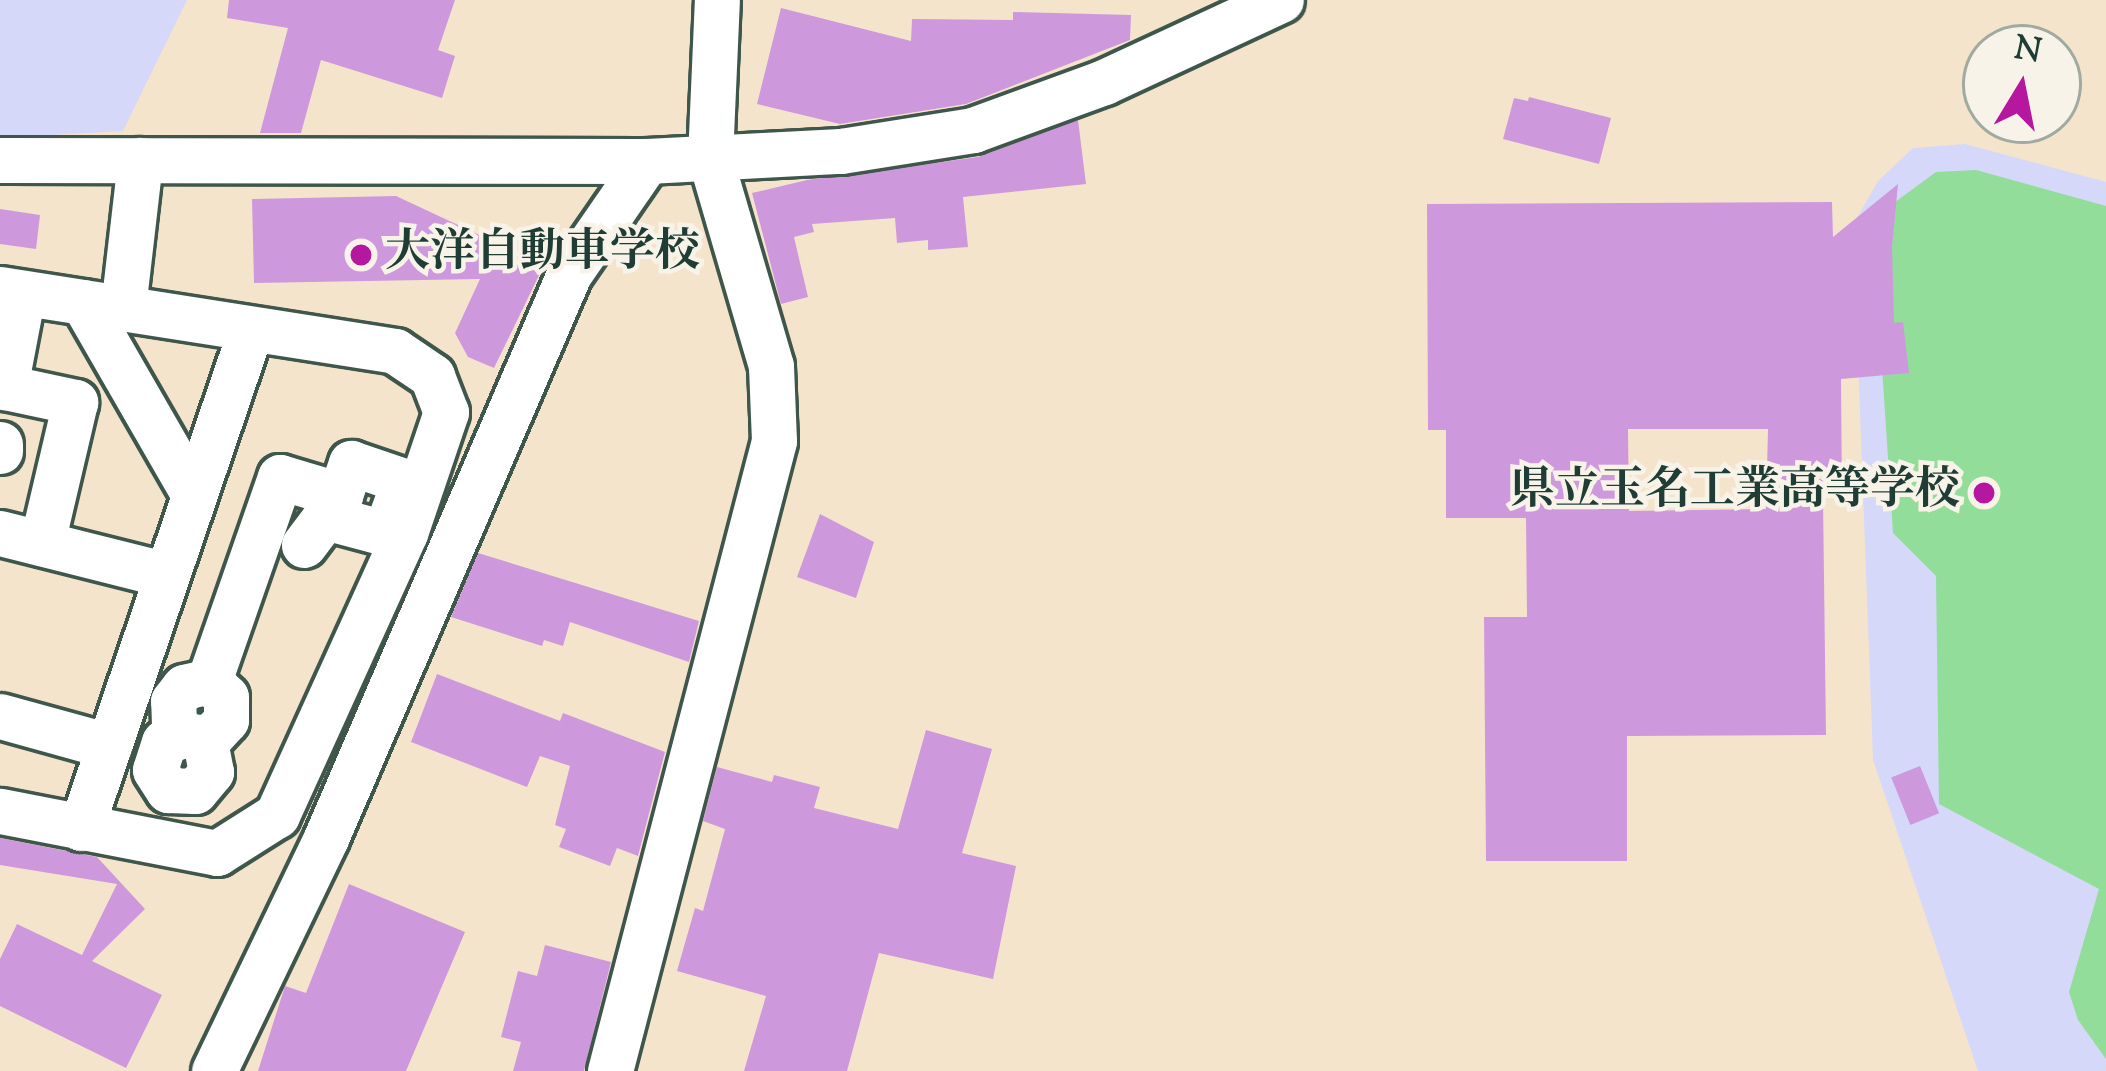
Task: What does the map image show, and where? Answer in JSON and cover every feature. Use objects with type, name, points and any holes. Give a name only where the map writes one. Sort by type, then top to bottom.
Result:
[{"type":"street","points":[[610,1071],[774,441],[772,366],[710,158],[717,0]]},
{"type":"street","points":[[0,160],[647,160],[841,151],[973,130],[1104,82],[1281,0]]},
{"type":"street","points":[[140,160],[103,305],[194,495]]},
{"type":"street","points":[[214,1071],[326,838],[569,274],[647,160]]},
{"type":"street","points":[[0,812],[217,853],[277,815],[309,754],[446,412],[432,376],[395,351],[12,291],[5,387],[75,402],[21,538],[167,574]]},
{"type":"street","points":[[82,828],[251,329]]},
{"type":"street","points":[[190,736],[174,724],[173,701],[184,687],[209,681],[280,477],[340,495],[351,463],[404,481],[402,516],[385,533],[325,517],[304,545]]},
{"type":"street","points":[[0,716],[109,746]]},
{"type":"shaded area","points":[[0,0],[187,0],[123,131],[0,138]]},
{"type":"shaded area","name":"県立玉名工業高等学校","points":[[1965,144],[2106,182],[2106,1071],[1978,1071],[1873,760],[1853,225],[1878,181],[1913,148]]},
{"type":"green space","name":"県立玉名工業高等学校","points":[[1976,170],[2106,206],[2106,1059],[2078,1020],[2069,992],[2099,889],[1939,804],[1936,576],[1893,533],[1874,246],[1887,208],[1936,172]]},
{"type":"building","points":[[229,0],[455,0],[438,50],[455,56],[442,98],[321,60],[301,133],[260,133],[288,28],[227,18]]},
{"type":"building","points":[[781,8],[911,41],[912,19],[1013,20],[1013,12],[1131,15],[1130,40],[966,104],[840,124],[757,104]]},
{"type":"building","points":[[1529,97],[1611,118],[1599,164],[1503,139],[1514,98],[1528,101]]},
{"type":"building","points":[[1078,120],[1086,184],[963,197],[968,247],[928,250],[928,240],[897,243],[895,218],[812,224],[814,232],[794,237],[808,297],[781,304],[752,193],[807,180],[978,157]]},
{"type":"building","points":[[1898,184],[1892,247],[1894,323],[1903,322],[1909,373],[1841,379],[1842,498],[1823,498],[1826,735],[1627,736],[1627,861],[1486,861],[1484,617],[1527,617],[1526,518],[1446,518],[1446,430],[1428,430],[1427,204],[1832,202],[1833,237]],"holes":[[[1628,429],[1768,429],[1766,509],[1629,511]]]},
{"type":"building","name":"大洋自動車学校","points":[[396,196],[544,265],[494,368],[468,357],[455,333],[480,279],[254,283],[252,199]]},
{"type":"building","points":[[0,209],[40,215],[36,249],[0,244]]},
{"type":"building","points":[[820,514],[874,542],[856,598],[797,577]]},
{"type":"building","points":[[478,553],[699,621],[689,662],[570,622],[563,646],[544,640],[542,646],[451,617]]},
{"type":"building","points":[[437,674],[560,721],[563,713],[665,752],[638,856],[617,848],[610,866],[559,847],[566,829],[555,825],[570,766],[540,756],[527,787],[411,742]]},
{"type":"building","points":[[926,730],[992,749],[962,853],[1016,866],[993,979],[879,953],[847,1071],[744,1071],[766,996],[677,971],[695,908],[703,911],[725,829],[703,821],[717,767],[772,782],[774,775],[820,787],[814,808],[898,829]]},
{"type":"building","points":[[1920,766],[1939,813],[1910,825],[1891,778]]},
{"type":"building","points":[[0,838],[97,857],[145,909],[92,961],[162,995],[126,1068],[0,1006],[0,959],[17,924],[82,955],[117,884],[0,865]]},
{"type":"building","points":[[349,884],[465,932],[406,1071],[258,1071],[285,986],[306,993]]},
{"type":"building","points":[[545,945],[611,962],[584,1071],[513,1071],[521,1042],[501,1037],[518,971],[537,976]]},
{"type":"place","name":"大洋自動車学校","points":[[361,255]]},
{"type":"place","name":"県立玉名工業高等学校","points":[[1984,493]]}]
